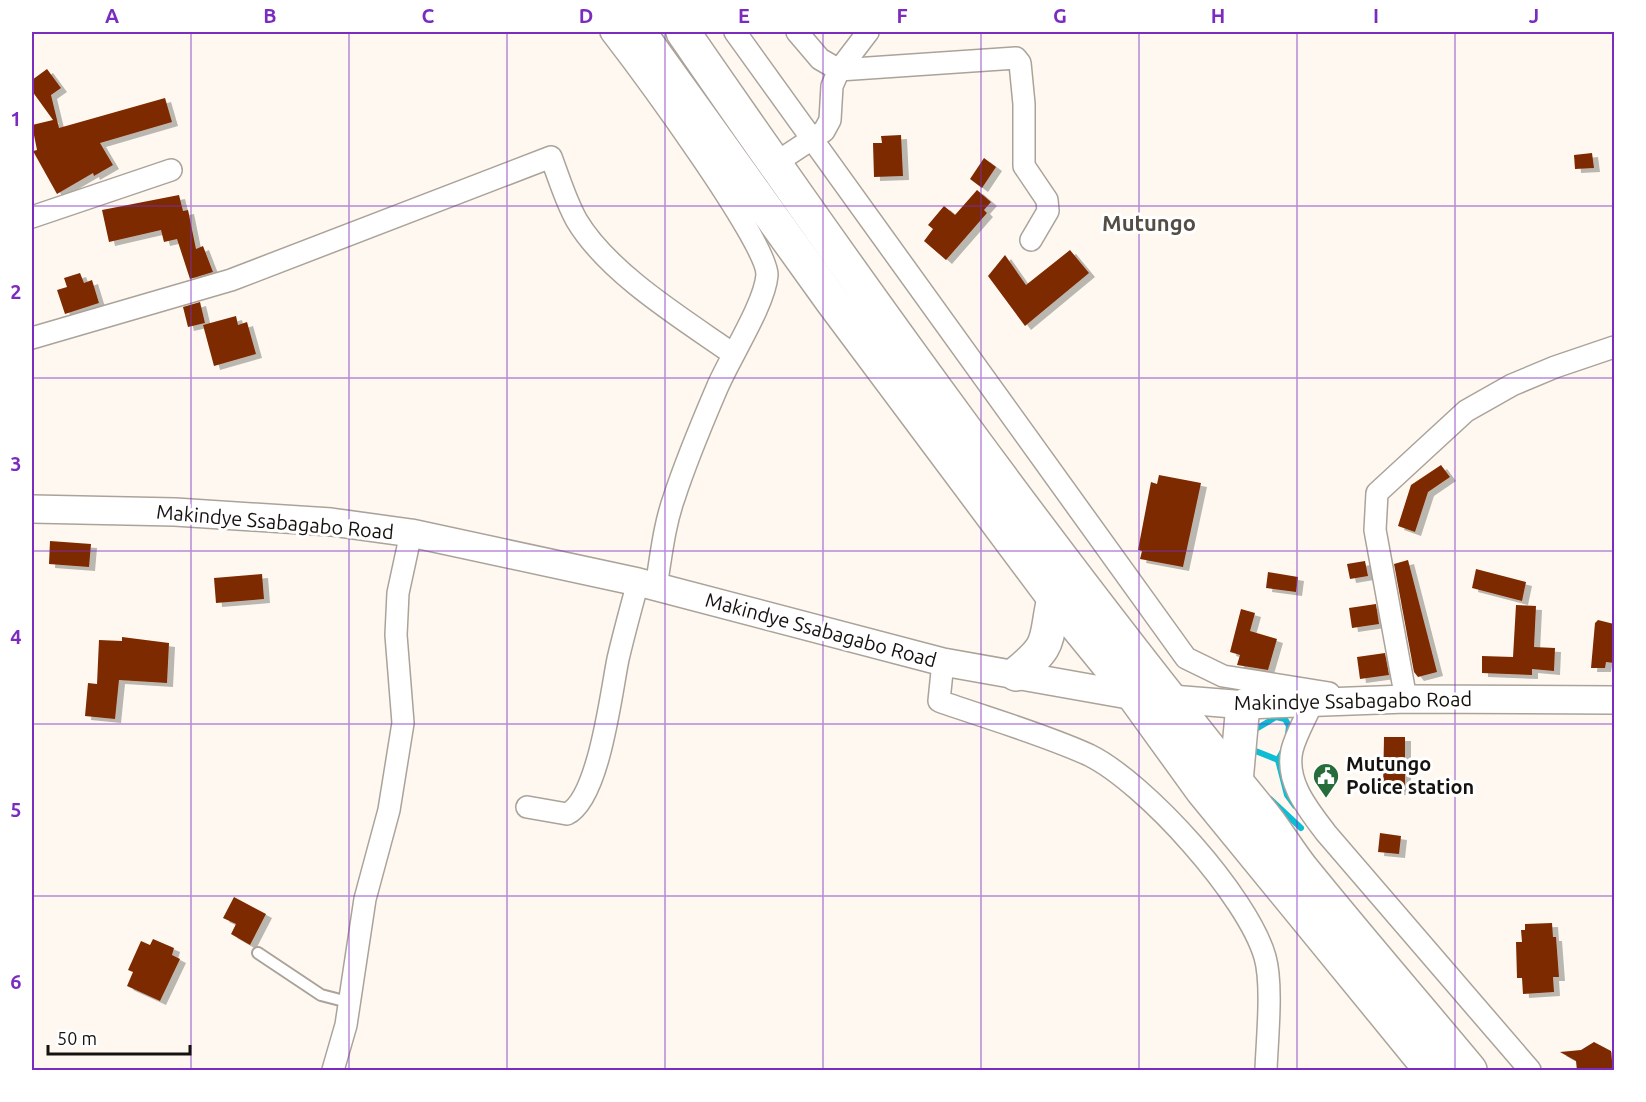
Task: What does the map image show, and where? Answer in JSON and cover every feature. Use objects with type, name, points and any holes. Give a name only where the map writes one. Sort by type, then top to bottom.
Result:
[{"type":"highway","points":[[639,32],[832,301],[1054,598],[1134,696],[1202,790],[1431,1071]]},
{"type":"highway","points":[[683,32],[774,164],[962,422],[1168,697],[1300,867],[1470,1071]]},
{"type":"highway","points":[[1016,674],[1036,658],[1048,642],[1054,598]]},
{"type":"highway","points":[[1236,782],[1242,715],[1246,705]]},
{"type":"street","points":[[527,807],[567,814],[579,807],[586,794],[605,733],[618,658],[647,584],[674,498],[717,388],[767,274],[763,258],[730,202],[657,93],[611,32]]},
{"type":"street","points":[[735,32],[1186,658],[1223,676],[1378,700]]},
{"type":"street","points":[[797,32],[820,59],[839,70],[1016,58],[1020,63],[1024,104],[1024,166],[1047,200],[1048,211],[1031,240]]},
{"type":"street","points":[[774,164],[824,131],[830,120],[832,86],[839,70],[868,32]]},
{"type":"street","points":[[32,338],[231,280],[551,157],[576,219],[591,241],[657,301],[733,354]]},
{"type":"street","points":[[32,217],[171,170]]},
{"type":"street","points":[[1406,699],[1375,530],[1377,493],[1466,411],[1512,385],[1555,367],[1614,347]]},
{"type":"street","name":"Makindye Ssabagabo Road","points":[[32,509],[175,512],[320,521],[411,533],[647,584],[943,662],[1134,696],[1246,705],[1406,699],[1614,700]]},
{"type":"street","points":[[333,1071],[346,1025],[365,899],[389,810],[403,723],[396,635],[399,593],[411,533]]},
{"type":"street","points":[[943,662],[939,701],[1090,756],[1134,787],[1207,860],[1252,925],[1266,958],[1266,1071]]},
{"type":"street","points":[[1312,703],[1292,751],[1292,774],[1299,797],[1326,833],[1530,1071]]},
{"type":"lane","points":[[258,953],[321,995],[348,1002]]},
{"type":"building","points":[[47,69],[61,88],[51,95],[59,128],[165,98],[172,122],[100,143],[113,165],[94,176],[93,173],[57,194],[33,151],[37,150],[32,125],[53,120],[32,91],[32,80]]},
{"type":"building","points":[[901,135],[903,176],[874,177],[873,143],[882,143],[881,136]]},
{"type":"building","points":[[1592,153],[1594,168],[1575,169],[1574,155]]},
{"type":"building","points":[[984,158],[996,167],[982,188],[970,179]]},
{"type":"building","points":[[977,190],[991,202],[984,210],[987,213],[946,260],[924,241],[933,229],[928,225],[944,206],[955,215]]},
{"type":"building","points":[[179,195],[183,211],[188,210],[196,249],[203,246],[213,272],[190,279],[177,239],[164,242],[161,230],[109,242],[102,210]]},
{"type":"building","points":[[1070,250],[1089,273],[1025,326],[988,276],[1005,255],[1026,285]]},
{"type":"building","points":[[80,273],[84,283],[92,280],[99,303],[65,314],[57,290],[67,287],[64,278]]},
{"type":"building","points":[[200,302],[205,323],[188,327],[183,307]]},
{"type":"building","points":[[236,316],[238,325],[247,322],[256,354],[214,366],[203,325]]},
{"type":"building","points":[[1441,465],[1450,477],[1428,492],[1415,532],[1398,526],[1411,485]]},
{"type":"building","points":[[1159,475],[1201,483],[1183,567],[1140,559],[1142,551],[1138,550],[1151,482],[1157,484]]},
{"type":"building","points":[[50,541],[91,544],[89,567],[49,564]]},
{"type":"building","points":[[1408,560],[1437,672],[1418,677],[1414,672],[1394,564]]},
{"type":"building","points":[[1365,561],[1368,576],[1350,579],[1347,564]]},
{"type":"building","points":[[1476,569],[1526,582],[1522,601],[1472,588]]},
{"type":"building","points":[[1268,572],[1298,577],[1296,592],[1266,588]]},
{"type":"building","points":[[262,574],[264,599],[216,603],[214,578]]},
{"type":"building","points":[[1376,604],[1379,624],[1352,628],[1349,608]]},
{"type":"building","points":[[1516,605],[1536,606],[1534,647],[1555,648],[1554,671],[1532,669],[1532,675],[1482,673],[1482,656],[1513,657]]},
{"type":"building","points":[[1241,609],[1255,613],[1250,631],[1277,639],[1268,670],[1237,665],[1240,655],[1230,652]]},
{"type":"building","points":[[1598,620],[1614,624],[1614,663],[1606,662],[1605,668],[1591,668],[1595,623]]},
{"type":"building","points":[[122,637],[169,643],[167,683],[119,680],[115,719],[85,716],[88,683],[97,684],[99,640],[122,641]]},
{"type":"building","points":[[1385,653],[1389,675],[1360,679],[1357,657]]},
{"type":"building","points":[[1384,737],[1405,737],[1405,791],[1383,791]]},
{"type":"building","points":[[1380,833],[1401,836],[1399,854],[1378,852]]},
{"type":"building","points":[[234,897],[266,914],[250,945],[231,934],[236,924],[223,918]]},
{"type":"building","points":[[1552,923],[1553,937],[1556,937],[1559,977],[1553,977],[1554,992],[1523,994],[1522,978],[1517,978],[1516,942],[1522,942],[1521,930],[1525,930],[1525,924]]},
{"type":"building","points":[[153,939],[174,948],[172,955],[180,959],[160,1001],[127,986],[133,972],[128,970],[141,941],[150,945]]},
{"type":"building","points":[[1594,1042],[1611,1051],[1613,1071],[1577,1071],[1576,1061],[1560,1052],[1581,1050]]},
{"type":"waterway","points":[[1253,735],[1256,729],[1276,717],[1285,719],[1289,726],[1288,734]]},
{"type":"waterway","points":[[1285,747],[1278,760],[1287,795],[1295,806]]},
{"type":"waterway","points":[[1248,748],[1278,760]]},
{"type":"waterway","points":[[1270,799],[1301,828]]},
{"type":"place","name":"Mutungo Police station","points":[[1326,799]]},
{"type":"district","name":"Mutungo","points":[[1149,223]]}]
